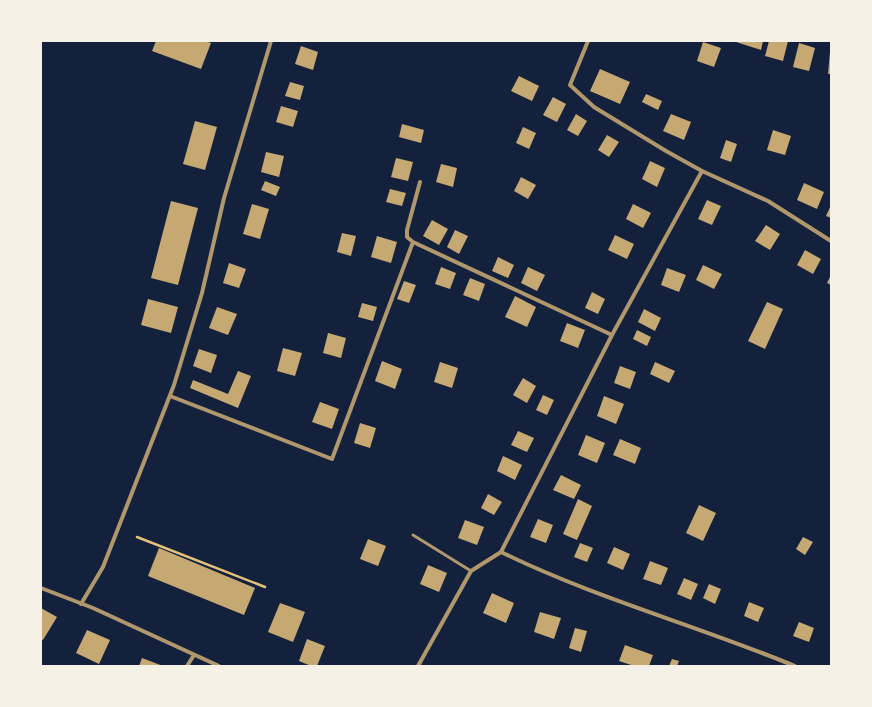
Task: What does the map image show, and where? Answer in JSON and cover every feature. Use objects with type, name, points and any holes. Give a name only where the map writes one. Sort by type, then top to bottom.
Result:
[{"type":"street","points":[[81,604],[103,567],[170,396],[202,293],[224,198],[271,41]]},
{"type":"street","points":[[588,41],[570,85],[594,107],[702,171],[768,201],[831,241]]},
{"type":"street","points":[[418,666],[471,571],[501,552],[612,334],[702,171]]},
{"type":"street","points":[[420,182],[407,230],[407,237],[413,242],[612,334]]},
{"type":"street","points":[[170,396],[332,459],[413,242]]},
{"type":"street","points":[[501,552],[581,587],[755,649],[795,666]]},
{"type":"street","points":[[41,588],[81,604],[219,666]]},
{"type":"street","points":[[188,666],[194,655]]},
{"type":"lane","points":[[413,535],[471,571]]},
{"type":"path","points":[[137,537],[265,587]]},
{"type":"building","points":[[156,41],[205,41],[211,43],[201,69],[152,51]]},
{"type":"building","points":[[733,41],[763,41],[761,50]]},
{"type":"building","points":[[769,41],[788,41],[783,61],[765,56]]},
{"type":"building","points":[[703,42],[721,48],[714,67],[697,61]]},
{"type":"building","points":[[799,43],[815,48],[809,71],[793,67]]},
{"type":"building","points":[[301,46],[318,52],[313,70],[295,64]]},
{"type":"building","points":[[830,52],[831,74],[828,74]]},
{"type":"building","points":[[600,69],[630,82],[620,104],[590,91]]},
{"type":"building","points":[[519,76],[539,86],[532,101],[511,91]]},
{"type":"building","points":[[290,82],[304,86],[300,100],[285,96]]},
{"type":"building","points":[[646,94],[662,101],[658,110],[642,102]]},
{"type":"building","points":[[553,97],[566,104],[557,122],[543,115]]},
{"type":"building","points":[[281,106],[298,111],[293,127],[276,122]]},
{"type":"building","points":[[576,114],[587,121],[578,136],[567,130]]},
{"type":"building","points":[[671,114],[691,122],[684,140],[663,131]]},
{"type":"building","points":[[195,121],[217,127],[205,170],[183,164]]},
{"type":"building","points":[[402,124],[424,130],[421,143],[399,137]]},
{"type":"building","points":[[523,127],[536,133],[529,149],[516,143]]},
{"type":"building","points":[[773,130],[791,136],[785,155],[767,150]]},
{"type":"building","points":[[607,135],[619,142],[609,157],[598,150]]},
{"type":"building","points":[[726,140],[737,144],[731,162],[720,158]]},
{"type":"building","points":[[266,152],[284,156],[279,177],[261,172]]},
{"type":"building","points":[[396,158],[413,162],[408,181],[391,177]]},
{"type":"building","points":[[650,161],[665,168],[657,187],[642,179]]},
{"type":"building","points":[[441,164],[457,168],[453,187],[436,182]]},
{"type":"building","points":[[521,177],[536,185],[528,199],[514,191]]},
{"type":"building","points":[[265,181],[280,187],[276,196],[261,190]]},
{"type":"building","points":[[804,183],[824,192],[817,209],[797,200]]},
{"type":"building","points":[[390,189],[406,193],[402,206],[386,202]]},
{"type":"building","points":[[707,200],[721,206],[712,225],[698,219]]},
{"type":"building","points":[[171,201],[198,208],[178,285],[151,278]]},
{"type":"building","points":[[252,204],[269,209],[260,239],[243,234]]},
{"type":"building","points":[[633,204],[651,213],[643,228],[626,219]]},
{"type":"building","points":[[831,205],[831,218],[826,216]]},
{"type":"building","points":[[432,220],[448,229],[439,245],[423,236]]},
{"type":"building","points":[[766,225],[780,234],[770,250],[755,241]]},
{"type":"building","points":[[455,230],[468,236],[459,254],[447,247]]},
{"type":"building","points":[[342,233],[356,236],[351,256],[337,252]]},
{"type":"building","points":[[615,235],[634,244],[627,259],[608,250]]},
{"type":"building","points":[[377,236],[397,242],[391,263],[371,257]]},
{"type":"building","points":[[805,250],[821,259],[813,274],[797,265]]},
{"type":"building","points":[[498,257],[514,265],[508,278],[492,271]]},
{"type":"building","points":[[229,263],[246,269],[239,288],[223,283]]},
{"type":"building","points":[[703,265],[722,274],[714,289],[696,280]]},
{"type":"building","points":[[441,267],[456,273],[450,289],[435,284]]},
{"type":"building","points":[[528,267],[545,275],[537,291],[521,283]]},
{"type":"building","points":[[667,268],[686,275],[679,292],[661,285]]},
{"type":"building","points":[[831,275],[831,285],[827,283]]},
{"type":"building","points":[[470,278],[485,284],[479,301],[463,295]]},
{"type":"building","points":[[404,281],[416,285],[409,303],[397,299]]},
{"type":"building","points":[[592,292],[605,299],[598,314],[585,308]]},
{"type":"building","points":[[515,296],[536,307],[527,327],[505,317]]},
{"type":"building","points":[[148,299],[178,307],[171,333],[141,325]]},
{"type":"building","points":[[767,302],[783,309],[765,349],[748,341]]},
{"type":"building","points":[[362,303],[377,307],[373,321],[358,317]]},
{"type":"building","points":[[217,307],[237,314],[228,335],[209,328]]},
{"type":"building","points":[[644,309],[661,318],[655,331],[638,322]]},
{"type":"building","points":[[567,323],[585,330],[578,348],[560,341]]},
{"type":"building","points":[[637,330],[651,337],[647,346],[633,339]]},
{"type":"building","points":[[328,333],[346,338],[341,358],[323,353]]},
{"type":"building","points":[[283,348],[302,353],[295,376],[277,371]]},
{"type":"building","points":[[199,349],[217,355],[211,373],[193,366]]},
{"type":"building","points":[[382,361],[402,369],[395,389],[375,381]]},
{"type":"building","points":[[440,362],[458,368],[452,388],[434,382]]},
{"type":"building","points":[[655,362],[675,371],[669,383],[650,374]]},
{"type":"building","points":[[620,366],[636,372],[630,389],[614,383]]},
{"type":"building","points":[[238,371],[251,376],[238,408],[190,388],[193,380],[228,394]]},
{"type":"building","points":[[523,378],[536,386],[527,403],[513,395]]},
{"type":"building","points":[[543,395],[554,400],[547,415],[536,410]]},
{"type":"building","points":[[604,396],[624,404],[616,424],[597,416]]},
{"type":"building","points":[[320,402],[339,409],[332,429],[312,422]]},
{"type":"building","points":[[360,423],[376,428],[370,448],[354,443]]},
{"type":"building","points":[[518,431],[534,438],[527,452],[511,445]]},
{"type":"building","points":[[586,435],[605,443],[597,463],[578,455]]},
{"type":"building","points":[[620,439],[641,448],[635,464],[613,455]]},
{"type":"building","points":[[503,456],[522,465],[515,480],[497,471]]},
{"type":"building","points":[[561,475],[581,485],[574,499],[553,490]]},
{"type":"building","points":[[488,494],[502,502],[494,515],[481,508]]},
{"type":"building","points":[[578,499],[592,506],[577,540],[563,534]]},
{"type":"building","points":[[699,505],[716,513],[703,541],[686,533]]},
{"type":"building","points":[[538,519],[553,525],[546,543],[530,537]]},
{"type":"building","points":[[465,520],[484,527],[477,545],[458,538]]},
{"type":"building","points":[[803,537],[813,542],[805,555],[796,549]]},
{"type":"building","points":[[368,539],[386,546],[378,566],[360,559]]},
{"type":"building","points":[[580,543],[593,548],[587,562],[574,557]]},
{"type":"building","points":[[614,547],[630,554],[623,570],[607,563]]},
{"type":"building","points":[[159,548],[255,588],[244,615],[148,576]]},
{"type":"building","points":[[650,561],[668,568],[661,585],[643,579]]},
{"type":"building","points":[[428,565],[447,573],[439,592],[420,584]]},
{"type":"building","points":[[684,578],[698,584],[691,600],[677,594]]},
{"type":"building","points":[[709,584],[721,589],[715,604],[703,598]]},
{"type":"building","points":[[492,593],[514,603],[506,623],[483,613]]},
{"type":"building","points":[[749,602],[764,608],[758,622],[744,616]]},
{"type":"building","points":[[280,603],[305,612],[293,642],[268,632]]},
{"type":"building","points":[[41,608],[57,617],[43,640],[41,639]]},
{"type":"building","points":[[540,612],[561,618],[554,639],[534,632]]},
{"type":"building","points":[[799,622],[814,628],[809,642],[793,636]]},
{"type":"building","points":[[575,628],[587,631],[581,652],[569,648]]},
{"type":"building","points":[[87,630],[110,640],[99,664],[76,653]]},
{"type":"building","points":[[307,639],[325,646],[317,666],[311,666],[299,661]]},
{"type":"building","points":[[625,645],[653,655],[649,666],[634,666],[619,661]]},
{"type":"building","points":[[142,658],[163,666],[139,666]]},
{"type":"building","points":[[672,659],[679,661],[677,666],[669,666]]}]
